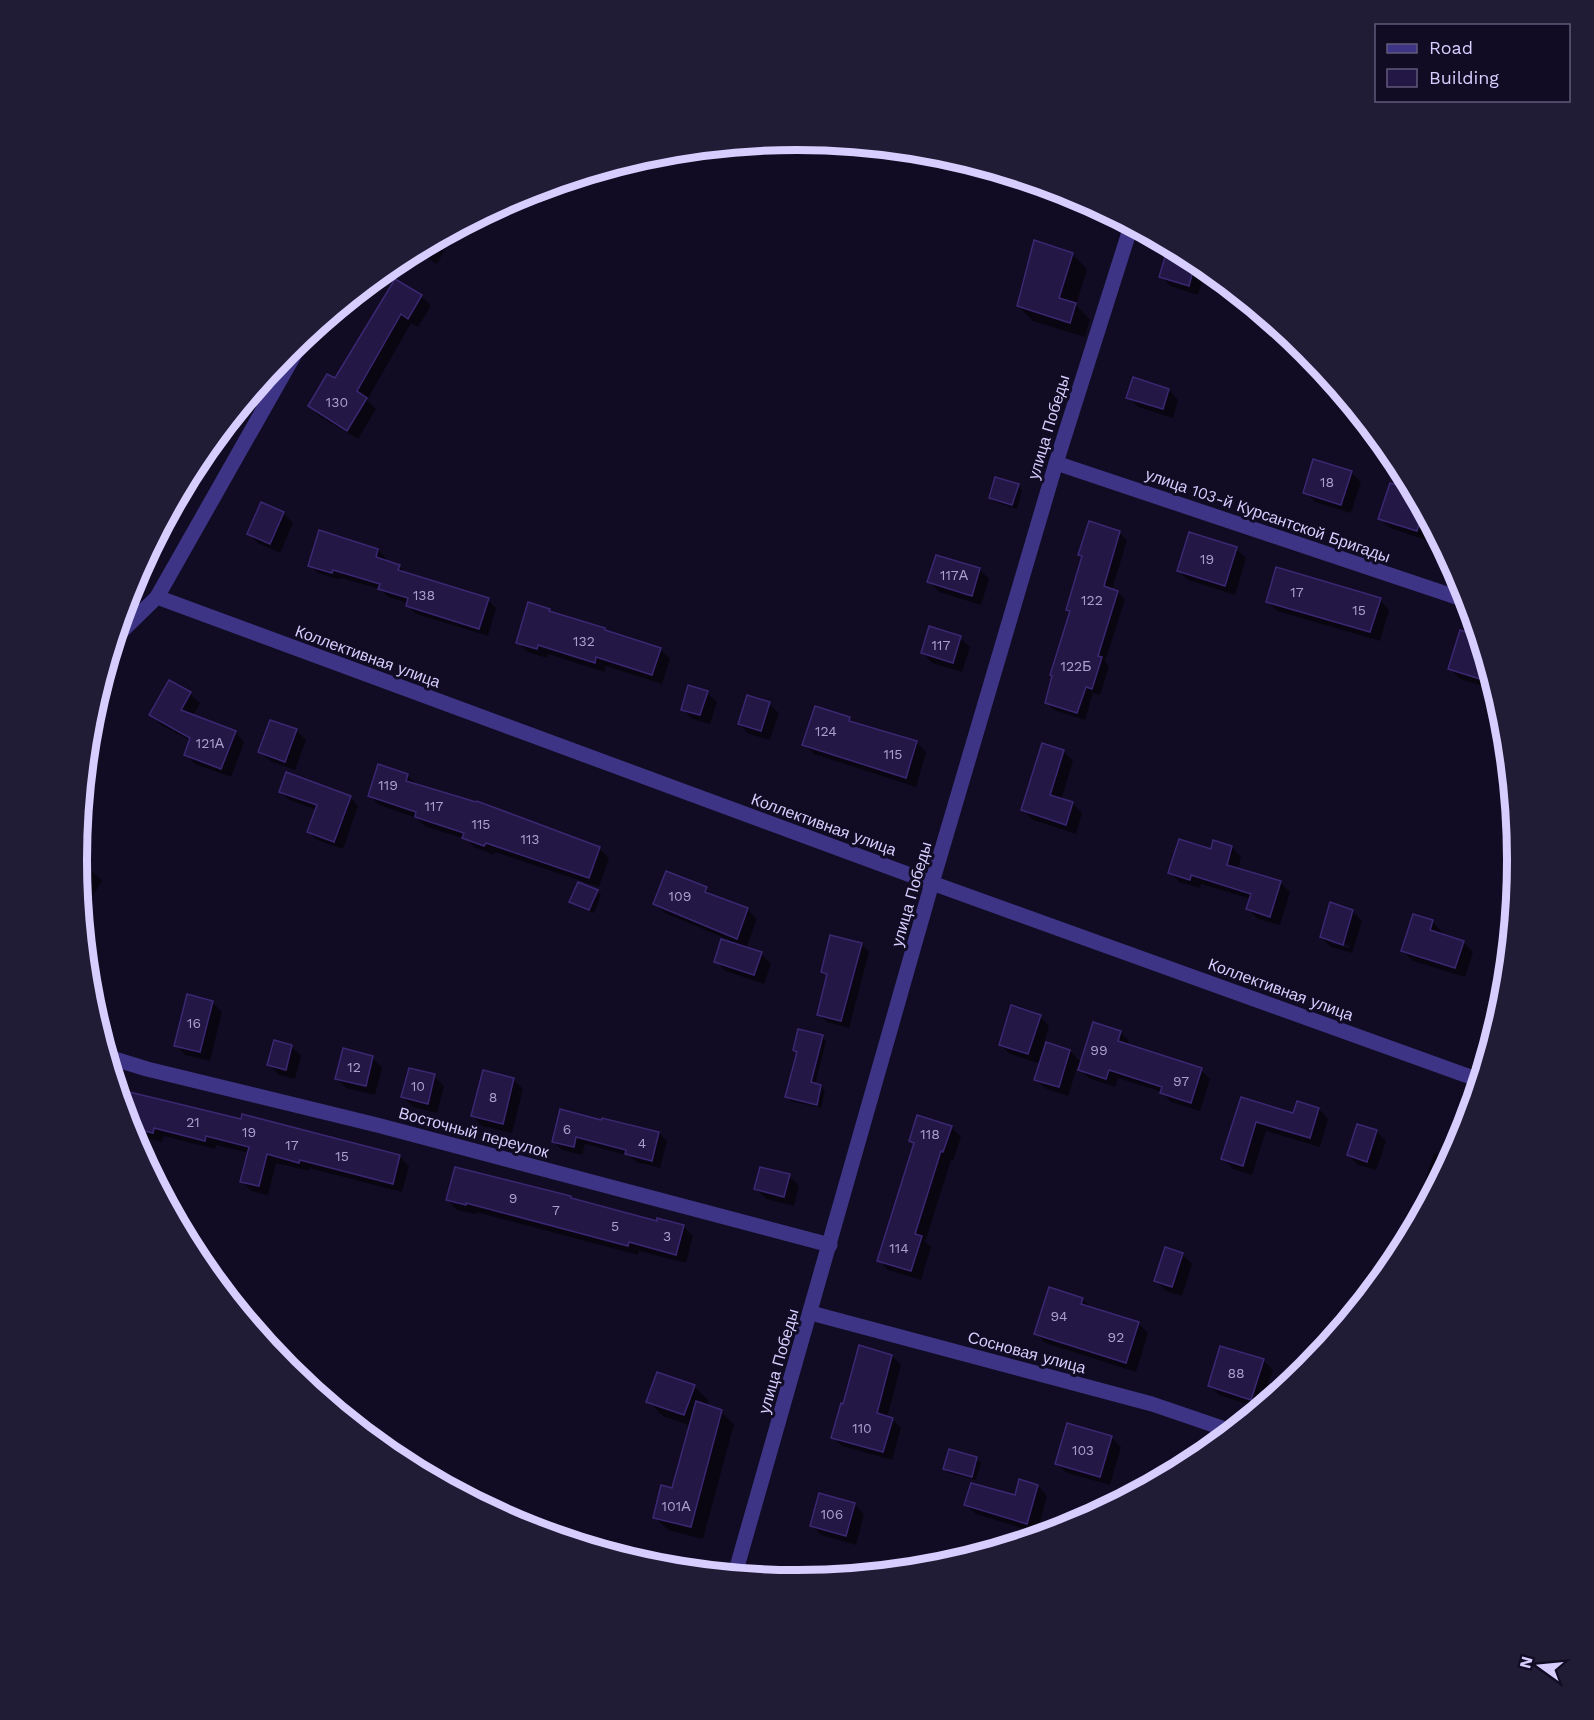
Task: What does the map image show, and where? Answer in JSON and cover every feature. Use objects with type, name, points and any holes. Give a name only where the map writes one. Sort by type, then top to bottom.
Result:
[{"type":"street","name":"улица Победы","points":[[737,1567],[831,1245],[932,883],[1056,463],[1129,233]]},
{"type":"street","points":[[127,626],[157,597],[289,365]]},
{"type":"street","name":"улица 103-й Курсантской Бригады","points":[[1056,463],[1457,598]]},
{"type":"street","name":"Коллективная улица","points":[[157,597],[932,883],[1472,1078]]},
{"type":"street","name":"Восточный переулок","points":[[116,1060],[377,1125],[831,1245]]},
{"type":"street","name":"Сосновая улица","points":[[811,1313],[1152,1404],[1222,1428]]},
{"type":"building","points":[[1034,240],[1073,253],[1059,298],[1076,303],[1070,323],[1017,306]]},
{"type":"building","points":[[1166,254],[1193,271],[1189,286],[1159,277]]},
{"type":"building","points":[[395,279],[422,295],[408,319],[401,314],[357,391],[367,398],[347,431],[308,406],[327,374],[335,378]]},
{"type":"building","points":[[1133,377],[1169,389],[1163,409],[1126,398]]},
{"type":"building","points":[[1313,459],[1352,471],[1341,505],[1303,493]]},
{"type":"building","points":[[995,477],[1019,484],[1012,505],[989,498]]},
{"type":"building","points":[[1390,483],[1400,486],[1420,520],[1417,531],[1378,519]]},
{"type":"building","points":[[261,502],[284,512],[270,544],[247,534]]},
{"type":"building","points":[[1089,521],[1120,531],[1104,586],[1118,591],[1098,656],[1102,657],[1092,689],[1086,687],[1077,713],[1045,703],[1052,676],[1050,675],[1070,611],[1066,610],[1082,556],[1078,555]]},
{"type":"building","points":[[319,530],[378,549],[376,557],[400,565],[398,570],[489,598],[479,629],[406,606],[408,598],[378,589],[380,584],[333,570],[332,573],[308,566]]},
{"type":"building","points":[[1189,532],[1237,547],[1225,586],[1177,571]]},
{"type":"building","points":[[936,555],[980,568],[972,596],[927,582]]},
{"type":"building","points":[[1276,567],[1381,598],[1370,632],[1266,602]]},
{"type":"building","points":[[528,602],[661,648],[652,675],[596,657],[595,663],[538,645],[537,649],[516,643]]},
{"type":"building","points":[[929,626],[961,636],[953,663],[921,653]]},
{"type":"building","points":[[1460,630],[1469,633],[1484,680],[1448,669]]},
{"type":"building","points":[[169,680],[191,692],[181,710],[236,731],[221,769],[184,755],[190,738],[149,715]]},
{"type":"building","points":[[688,685],[708,691],[700,715],[681,710]]},
{"type":"building","points":[[747,695],[770,702],[761,731],[738,724]]},
{"type":"building","points":[[815,706],[850,717],[849,721],[917,741],[906,778],[802,745]]},
{"type":"building","points":[[270,720],[297,729],[285,762],[258,752]]},
{"type":"building","points":[[1042,743],[1064,750],[1050,795],[1073,802],[1066,825],[1021,810]]},
{"type":"building","points":[[378,764],[408,774],[406,781],[477,801],[600,847],[589,878],[486,843],[484,846],[462,838],[464,833],[415,817],[416,812],[368,796]]},
{"type":"building","points":[[286,772],[351,796],[334,842],[307,832],[317,805],[279,792]]},
{"type":"building","points":[[1179,839],[1211,849],[1213,840],[1232,846],[1227,865],[1281,881],[1270,917],[1246,909],[1251,894],[1191,875],[1190,880],[1168,873]]},
{"type":"building","points":[[666,871],[707,887],[705,892],[748,908],[737,939],[653,904]]},
{"type":"building","points":[[578,882],[598,890],[589,910],[569,902]]},
{"type":"building","points":[[1330,902],[1353,910],[1343,945],[1320,937]]},
{"type":"building","points":[[1413,914],[1433,920],[1430,930],[1464,941],[1455,968],[1401,951]]},
{"type":"building","points":[[830,935],[862,943],[841,1021],[817,1015],[827,974],[821,972]]},
{"type":"building","points":[[721,939],[762,952],[754,975],[714,962]]},
{"type":"building","points":[[187,994],[213,1001],[200,1052],[174,1046]]},
{"type":"building","points":[[1011,1005],[1041,1015],[1028,1054],[999,1045]]},
{"type":"building","points":[[1093,1022],[1121,1031],[1118,1041],[1202,1068],[1191,1103],[1160,1093],[1162,1087],[1109,1070],[1106,1079],[1078,1070]]},
{"type":"building","points":[[798,1029],[823,1035],[811,1082],[821,1085],[817,1105],[785,1097],[797,1052],[793,1050]]},
{"type":"building","points":[[274,1040],[292,1045],[286,1070],[267,1065]]},
{"type":"building","points":[[1046,1042],[1070,1050],[1059,1087],[1034,1080]]},
{"type":"building","points":[[343,1048],[373,1056],[366,1086],[335,1079]]},
{"type":"building","points":[[409,1068],[435,1074],[428,1104],[401,1097]]},
{"type":"building","points":[[483,1070],[514,1078],[503,1124],[471,1116]]},
{"type":"building","points":[[126,1091],[241,1119],[242,1114],[400,1155],[393,1184],[300,1160],[299,1163],[267,1154],[259,1186],[240,1182],[249,1147],[206,1136],[205,1141],[154,1128],[153,1133],[140,1130]]},
{"type":"building","points":[[1241,1097],[1293,1113],[1297,1101],[1319,1108],[1310,1138],[1256,1122],[1243,1166],[1221,1159]]},
{"type":"building","points":[[560,1109],[659,1132],[652,1161],[625,1154],[626,1150],[576,1137],[574,1147],[552,1142]]},
{"type":"building","points":[[917,1115],[952,1126],[943,1152],[941,1151],[915,1234],[922,1236],[911,1271],[877,1261],[914,1143],[909,1141]]},
{"type":"building","points":[[1357,1124],[1377,1130],[1367,1162],[1347,1155]]},
{"type":"building","points":[[455,1167],[571,1196],[571,1198],[657,1221],[657,1218],[684,1225],[676,1255],[629,1242],[628,1246],[466,1203],[466,1205],[446,1200]]},
{"type":"building","points":[[760,1167],[790,1174],[784,1197],[754,1189]]},
{"type":"building","points":[[1165,1247],[1183,1253],[1172,1287],[1154,1281]]},
{"type":"building","points":[[1049,1287],[1083,1298],[1081,1304],[1139,1322],[1126,1363],[1034,1334]]},
{"type":"building","points":[[859,1345],[892,1355],[877,1413],[893,1418],[883,1452],[831,1438]]},
{"type":"building","points":[[1220,1346],[1264,1359],[1251,1400],[1208,1386]]},
{"type":"building","points":[[657,1372],[695,1385],[684,1415],[646,1402]]},
{"type":"building","points":[[696,1401],[722,1410],[691,1527],[653,1518],[661,1485],[672,1488]]},
{"type":"building","points":[[1067,1423],[1112,1436],[1100,1477],[1055,1464]]},
{"type":"building","points":[[949,1449],[977,1457],[972,1477],[943,1469]]},
{"type":"building","points":[[1019,1479],[1038,1485],[1027,1524],[964,1505],[971,1483],[1015,1495]]},
{"type":"building","points":[[819,1493],[855,1503],[846,1536],[810,1526]]}]
